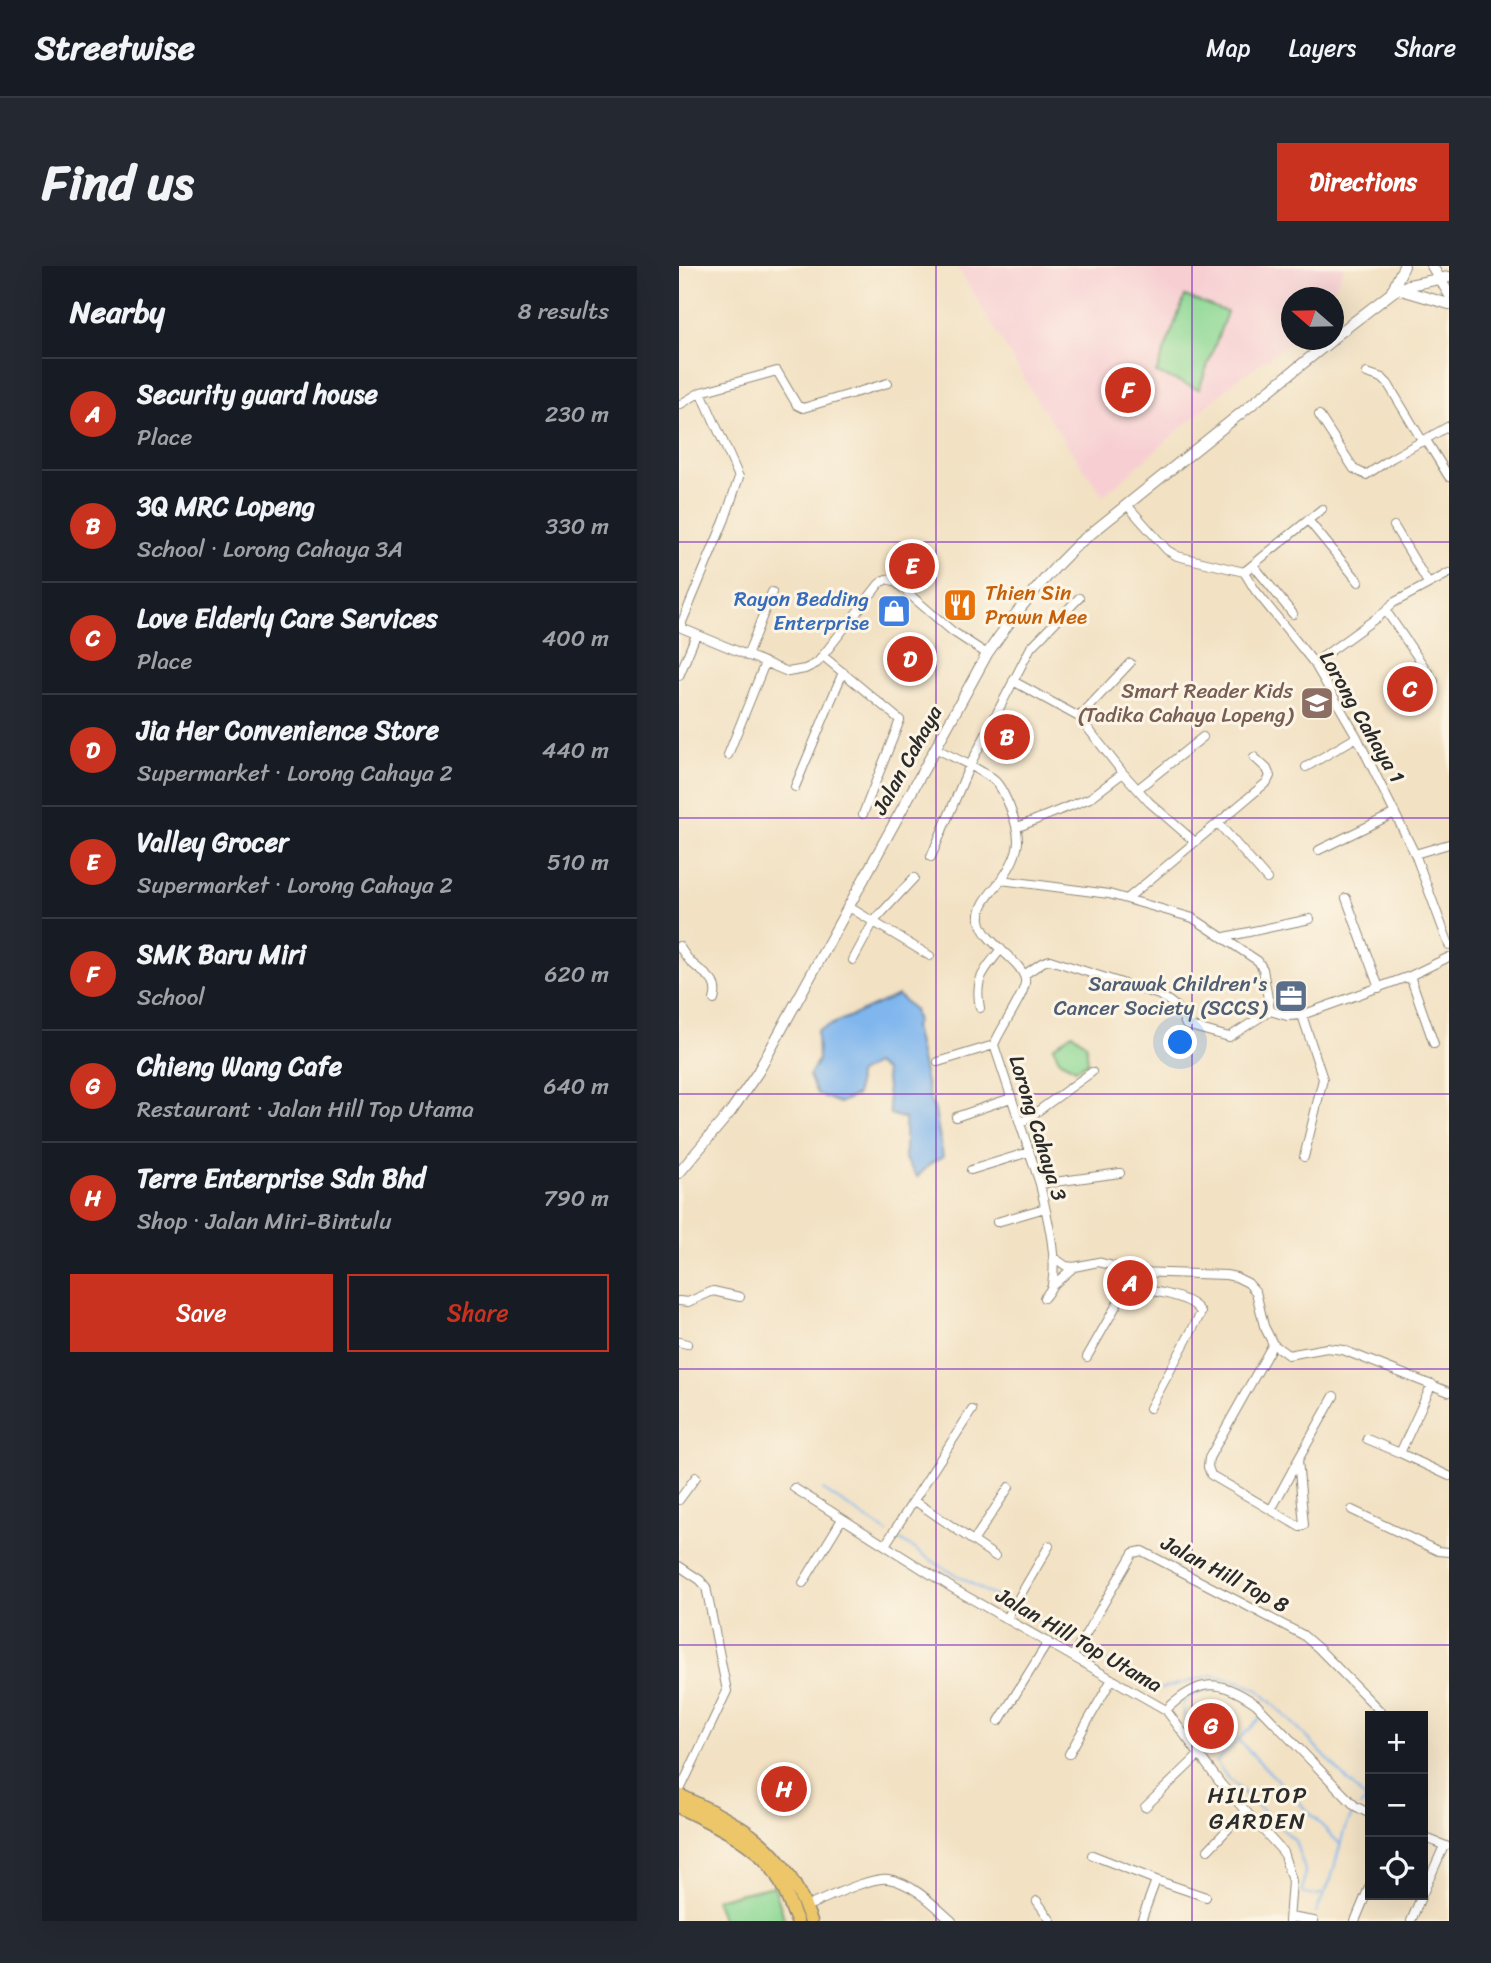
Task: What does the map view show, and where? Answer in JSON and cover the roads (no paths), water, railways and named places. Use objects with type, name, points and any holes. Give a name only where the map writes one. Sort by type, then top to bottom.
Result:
[{"type":"highway","points":[[679,1793],[715,1812],[759,1840],[771,1851],[788,1873],[811,1921]]},
{"type":"highway","points":[[679,1807],[738,1839],[761,1855],[779,1879],[797,1921]]},
{"type":"street","points":[[1404,266],[1394,291],[1449,304]]},
{"type":"street","points":[[1432,266],[1445,278],[1449,294]]},
{"type":"street","name":"Jalan Cahaya","points":[[1344,330],[1394,291],[1445,278]]},
{"type":"street","name":"Jalan Cahaya","points":[[679,1173],[713,1135],[758,1072],[987,654],[1016,611],[1048,573],[1078,544],[1319,350]]},
{"type":"street","points":[[679,405],[701,393],[777,371],[797,405],[803,408],[888,383]]},
{"type":"street","points":[[1367,373],[1382,378],[1388,384],[1449,477]]},
{"type":"street","points":[[701,393],[739,477],[725,519],[679,627],[788,672],[805,669],[817,663],[879,584],[886,579],[894,581],[952,631],[987,654]]},
{"type":"street","points":[[1319,415],[1355,470],[1361,474],[1372,473],[1391,458],[1449,426]]},
{"type":"street","points":[[1127,505],[1167,550],[1177,556],[1244,572],[1322,509]]},
{"type":"street","points":[[1308,520],[1359,582]]},
{"type":"street","points":[[1394,526],[1428,583]]},
{"type":"street","points":[[1254,565],[1293,614]]},
{"type":"street","name":"Lorong Cahaya 1","points":[[1244,572],[1255,590],[1314,663],[1357,737],[1415,854],[1449,945]]},
{"type":"street","points":[[1314,663],[1386,611],[1393,603],[1449,573]]},
{"type":"street","points":[[747,656],[772,592]]},
{"type":"street","points":[[931,857],[969,767],[1031,647],[1079,598]]},
{"type":"street","points":[[1386,611],[1434,681]]},
{"type":"street","points":[[679,676],[696,635]]},
{"type":"street","points":[[823,656],[900,720],[863,814]]},
{"type":"street","points":[[728,755],[765,663]]},
{"type":"street","points":[[1079,717],[1130,663]]},
{"type":"street","points":[[795,787],[843,672]]},
{"type":"street","points":[[1013,681],[1079,717],[1149,802],[1195,842]]},
{"type":"street","points":[[1139,788],[1203,737]]},
{"type":"street","points":[[1306,767],[1357,737]]},
{"type":"street","points":[[935,748],[997,783],[1018,827],[1018,850],[1001,880],[988,896],[981,909],[980,919],[983,930],[1024,975],[1050,960],[1159,995],[1173,1002],[1181,1011],[1186,1025],[1223,1036],[1233,1034],[1270,1011],[1287,1016],[1302,1016],[1410,976],[1449,957]]},
{"type":"street","points":[[1128,898],[1267,782],[1270,776],[1267,769],[1254,757]]},
{"type":"street","points":[[1018,827],[1090,798],[1123,773]]},
{"type":"street","points":[[1319,850],[1395,813]]},
{"type":"street","points":[[1218,823],[1268,879]]},
{"type":"street","points":[[1415,854],[1449,844]]},
{"type":"street","points":[[853,960],[874,921],[914,878]]},
{"type":"street","points":[[1001,880],[1128,898],[1193,918],[1258,961],[1263,969],[1270,1011]]},
{"type":"street","points":[[1346,898],[1379,988]]},
{"type":"street","points":[[849,906],[930,956]]},
{"type":"street","points":[[1224,937],[1310,919]]},
{"type":"street","points":[[679,946],[690,962],[708,975],[715,985],[714,1000]]},
{"type":"street","points":[[981,1007],[977,991],[979,977],[1000,949]]},
{"type":"street","name":"Lorong Cahaya 3","points":[[1024,975],[1026,985],[998,1033],[994,1045],[1040,1184],[1053,1257],[1052,1286]]},
{"type":"street","points":[[1410,976],[1434,1044]]},
{"type":"street","points":[[1302,1016],[1323,1079],[1304,1157]]},
{"type":"street","points":[[938,1062],[994,1045]]},
{"type":"street","points":[[1020,1124],[1092,1072]]},
{"type":"street","points":[[956,1117],[1011,1098]]},
{"type":"street","points":[[971,1170],[1029,1153]]},
{"type":"street","points":[[1040,1184],[1120,1173]]},
{"type":"street","points":[[997,1222],[1045,1208]]},
{"type":"street","points":[[1053,1257],[1066,1266],[1074,1267],[1098,1262],[1132,1271],[1226,1275],[1248,1283],[1256,1292],[1264,1326],[1273,1345],[1288,1354],[1336,1348],[1449,1392]]},
{"type":"street","points":[[1044,1298],[1052,1286],[1074,1267]]},
{"type":"street","points":[[1087,1357],[1129,1289],[1132,1271]]},
{"type":"street","points":[[1129,1289],[1161,1293],[1192,1303],[1201,1313],[1150,1408]]},
{"type":"street","points":[[679,1301],[688,1302],[713,1291],[740,1297]]},
{"type":"street","points":[[1273,1345],[1209,1458],[1208,1467],[1211,1475],[1300,1527],[1304,1525],[1298,1460]]},
{"type":"street","points":[[1400,1454],[1431,1384]]},
{"type":"street","points":[[1271,1510],[1334,1396]]},
{"type":"street","points":[[885,1545],[972,1410]]},
{"type":"street","points":[[1367,1439],[1449,1476]]},
{"type":"street","points":[[679,1500],[696,1477]]},
{"type":"street","points":[[974,1540],[1009,1487]]},
{"type":"street","name":"Jalan Hill Top Utama","points":[[794,1488],[954,1589],[1166,1710],[1245,1811],[1275,1841],[1289,1864],[1290,1919]]},
{"type":"street","points":[[915,1501],[995,1556]]},
{"type":"street","points":[[1352,1510],[1438,1551],[1449,1552]]},
{"type":"street","points":[[803,1583],[842,1519]]},
{"type":"street","points":[[1007,1618],[1049,1546]]},
{"type":"street","name":"Jalan Hill Top 8","points":[[1073,1656],[1133,1553],[1142,1551],[1312,1641],[1380,1711]]},
{"type":"street","points":[[679,1566],[706,1587],[727,1691],[679,1793]]},
{"type":"street","points":[[999,1721],[1048,1642]]},
{"type":"street","points":[[1069,1754],[1112,1679]]},
{"type":"street","points":[[1166,1710],[1190,1689],[1204,1685],[1222,1686],[1241,1693],[1256,1704],[1355,1806],[1365,1811]]},
{"type":"street","points":[[1145,1807],[1199,1755]]},
{"type":"street","points":[[1208,1850],[1245,1811]]},
{"type":"street","points":[[1428,1839],[1446,1847],[1428,1882]]},
{"type":"street","points":[[1092,1855],[1156,1881],[1206,1897]]},
{"type":"street","points":[[806,1907],[872,1881],[888,1879],[923,1895],[952,1921]]},
{"type":"street","points":[[1141,1921],[1156,1881]]},
{"type":"street","points":[[1355,1921],[1365,1897]]},
{"type":"street","points":[[1411,1921],[1420,1900]]},
{"type":"street","points":[[1037,1901],[1051,1921]]},
{"type":"street","points":[[1290,1919],[1314,1921]]},
{"type":"water","points":[[898,995],[914,1010],[917,1022],[914,1026],[930,1101],[935,1110],[943,1157],[931,1163],[917,1177],[905,1159],[905,1119],[890,1114],[885,1071],[875,1064],[858,1074],[857,1095],[839,1103],[817,1094],[809,1076],[818,1060],[817,1031]]},
{"type":"waterway","points":[[823,1490],[887,1532]]},
{"type":"waterway","points":[[897,1538],[1008,1604]]},
{"type":"waterway","points":[[1018,1610],[1075,1642]]},
{"type":"waterway","points":[[1085,1648],[1156,1690],[1213,1675],[1241,1682],[1258,1690],[1365,1799]]},
{"type":"waterway","points":[[1208,1752],[1186,1723],[1182,1705],[1190,1696],[1211,1689]]},
{"type":"waterway","points":[[1216,1762],[1263,1715]]},
{"type":"waterway","points":[[1239,1741],[1340,1844]]},
{"type":"waterway","points":[[1217,1763],[1227,1777],[1295,1841],[1305,1870],[1303,1893],[1325,1893]]},
{"type":"waterway","points":[[1360,1806],[1365,1802]]},
{"type":"waterway","points":[[1316,1912],[1331,1879],[1344,1831],[1355,1809]]},
{"type":"place","name":"SMK Baru Miri","points":[[1128,390]]},
{"type":"place","name":"Valley Grocer","points":[[912,566]]},
{"type":"place","name":"Thien Sin Prawn Mee","points":[[960,605]]},
{"type":"place","name":"Rayon Bedding Enterprise","points":[[894,611]]},
{"type":"place","name":"Jia Her Convenience Store","points":[[910,659]]},
{"type":"place","name":"Love Elderly Care Services","points":[[1410,689]]},
{"type":"place","name":"Smart Reader Kids (Tadika Cahaya Lopeng)","points":[[1317,703]]},
{"type":"place","name":"3Q MRC Lopeng","points":[[1007,737]]},
{"type":"place","name":"Sarawak Children's Cancer Society (SCCS)","points":[[1291,996]]},
{"type":"place","name":"Security guard house","points":[[1130,1283]]},
{"type":"place","name":"Chieng Wang Cafe","points":[[1211,1726]]},
{"type":"place","name":"Terre Enterprise Sdn Bhd","points":[[784,1789]]},
{"type":"district","name":"HILLTOP GARDEN","points":[[1258,1808]]}]
